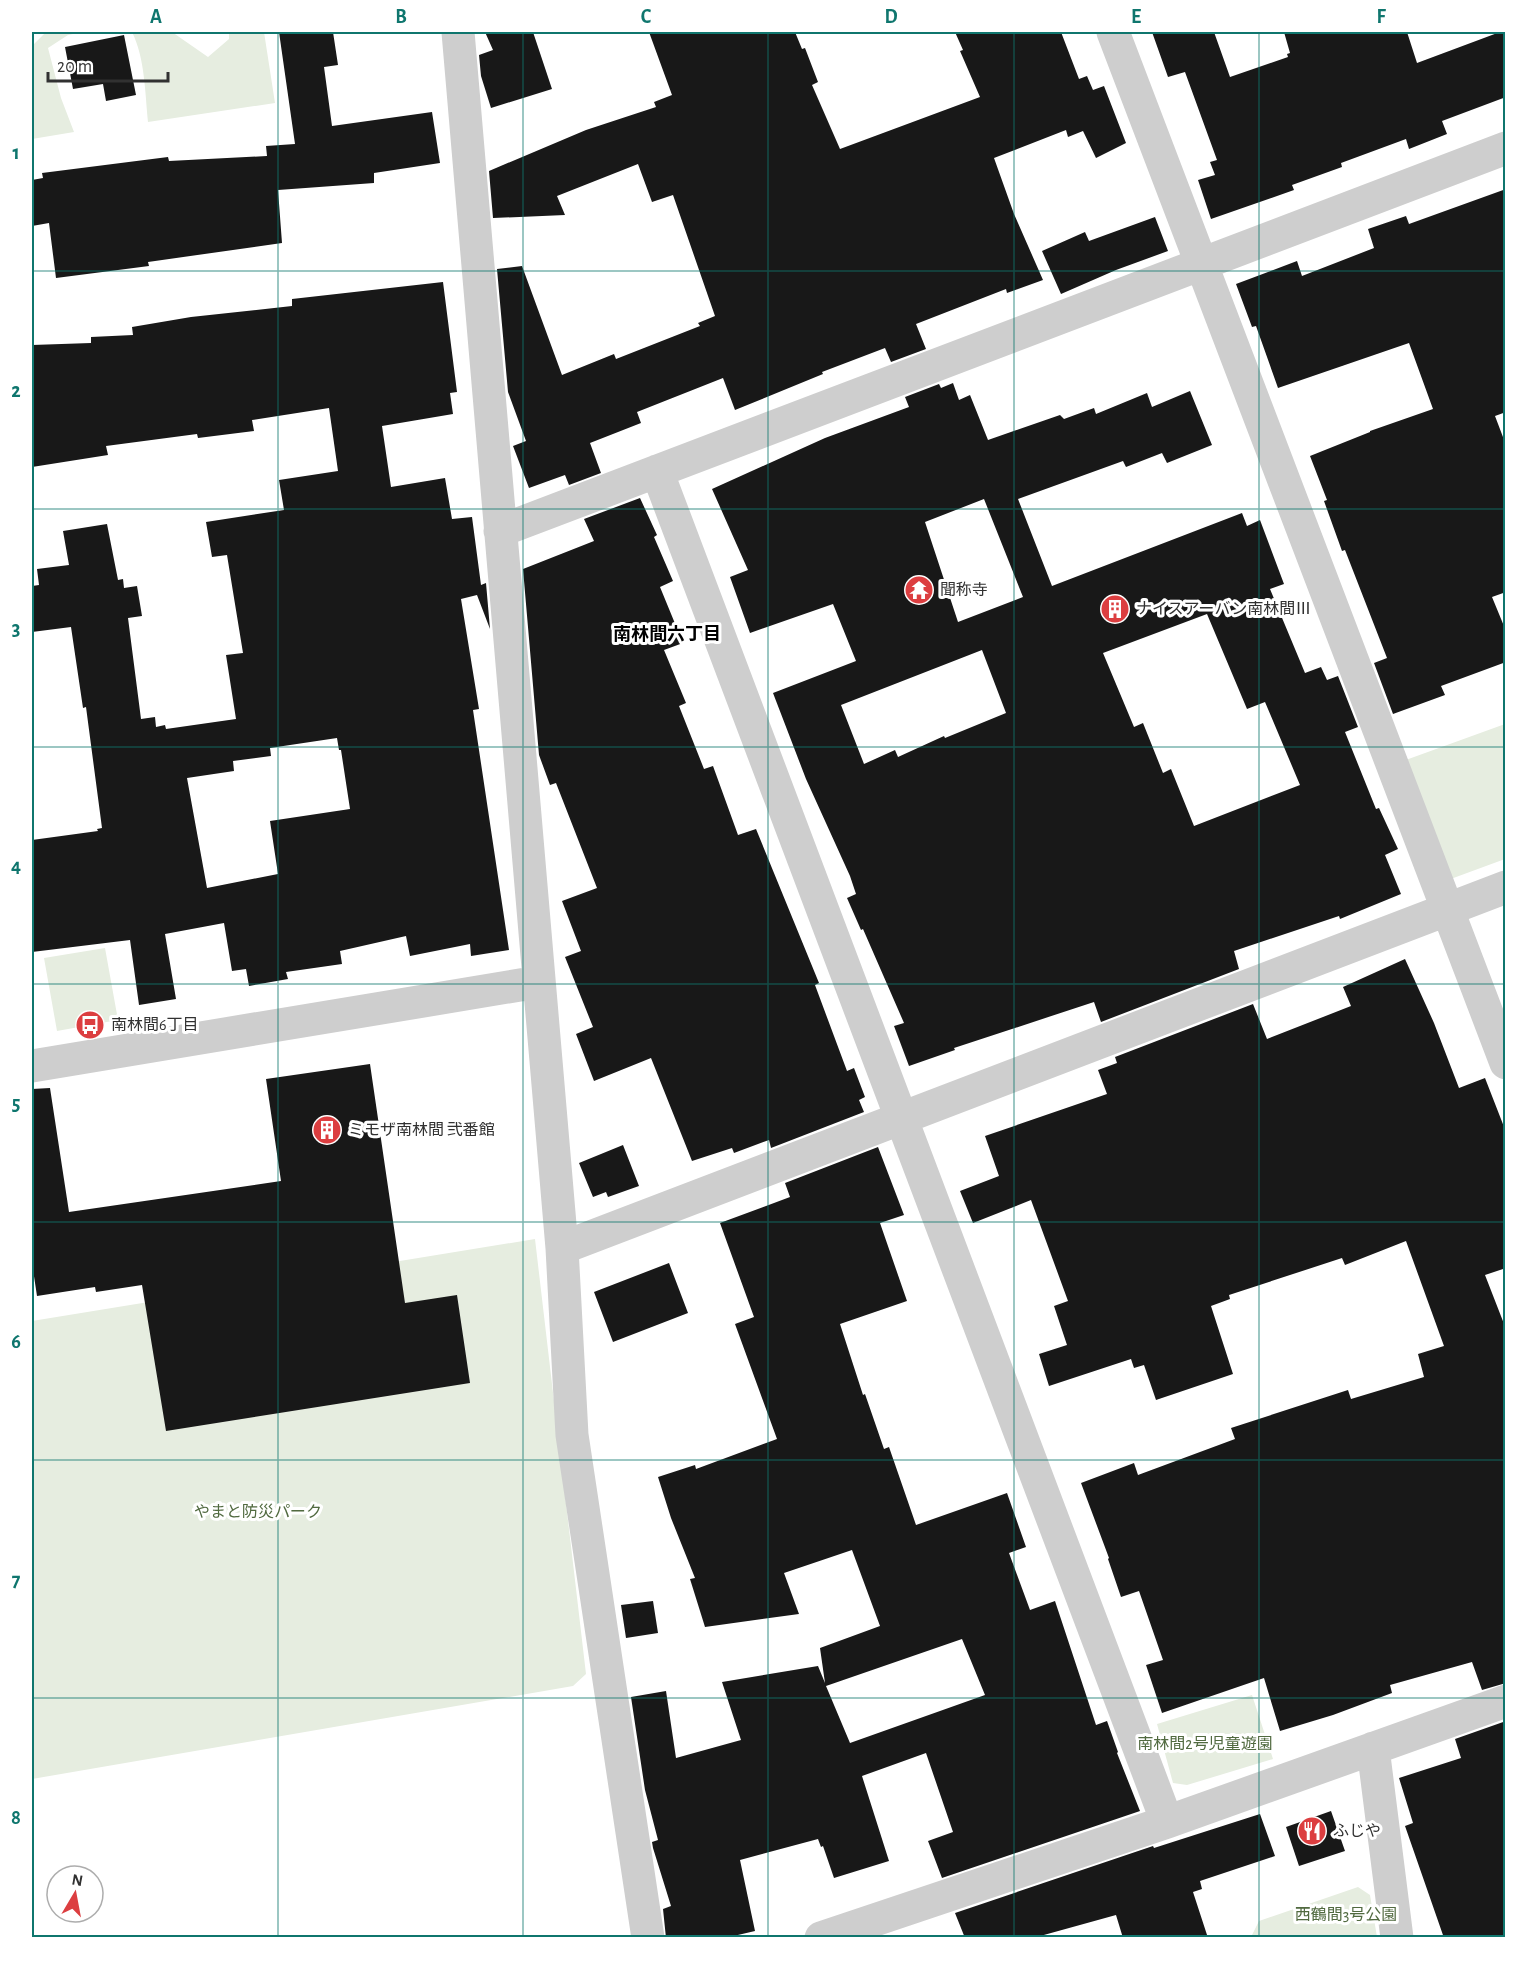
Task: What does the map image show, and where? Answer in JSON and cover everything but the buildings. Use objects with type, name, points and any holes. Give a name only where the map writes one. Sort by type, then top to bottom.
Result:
[{"type":"street","points":[[458,32],[562,1248],[572,1435],[648,1938]]},
{"type":"street","points":[[1113,32],[1506,1063]]},
{"type":"street","points":[[501,531],[1506,148]]},
{"type":"street","points":[[657,471],[1167,1822]]},
{"type":"street","points":[[562,1248],[1506,887]]},
{"type":"street","points":[[32,1066],[538,982]]},
{"type":"street","points":[[821,1938],[1167,1822],[1506,1701]]},
{"type":"street","points":[[1373,1748],[1397,1938]]},
{"type":"green space","points":[[46,32],[83,32],[68,35],[48,48],[61,98],[74,132],[32,139],[32,46]]},
{"type":"green space","points":[[132,32],[172,32],[208,57],[229,39],[229,32],[264,32],[275,103],[148,122],[142,64]]},
{"type":"green space","points":[[1505,724],[1505,859],[1448,880],[1403,761]]},
{"type":"green space","points":[[105,948],[118,1020],[57,1031],[44,958]]},
{"type":"green space","name":"やまと防災パーク","points":[[535,1239],[586,1674],[573,1686],[32,1779],[32,1321]]},
{"type":"green space","name":"南林間2号児童遊園","points":[[1252,1695],[1273,1759],[1187,1785],[1173,1783],[1157,1724]]},
{"type":"green space","name":"西鶴間3号公園","points":[[1358,1887],[1370,1895],[1377,1937],[1253,1937],[1252,1935],[1259,1921]]},
{"type":"place","name":"聞称寺","points":[[919,590]]},
{"type":"place","name":"ナイスアーバン南林間Ⅲ","points":[[1115,609]]},
{"type":"place","name":"南林間6丁目","points":[[90,1025]]},
{"type":"place","name":"ミモザ南林間 弐番館","points":[[327,1130]]},
{"type":"place","name":"ふじや","points":[[1312,1831]]},
{"type":"district","name":"南林間六丁目","points":[[667,635]]}]
